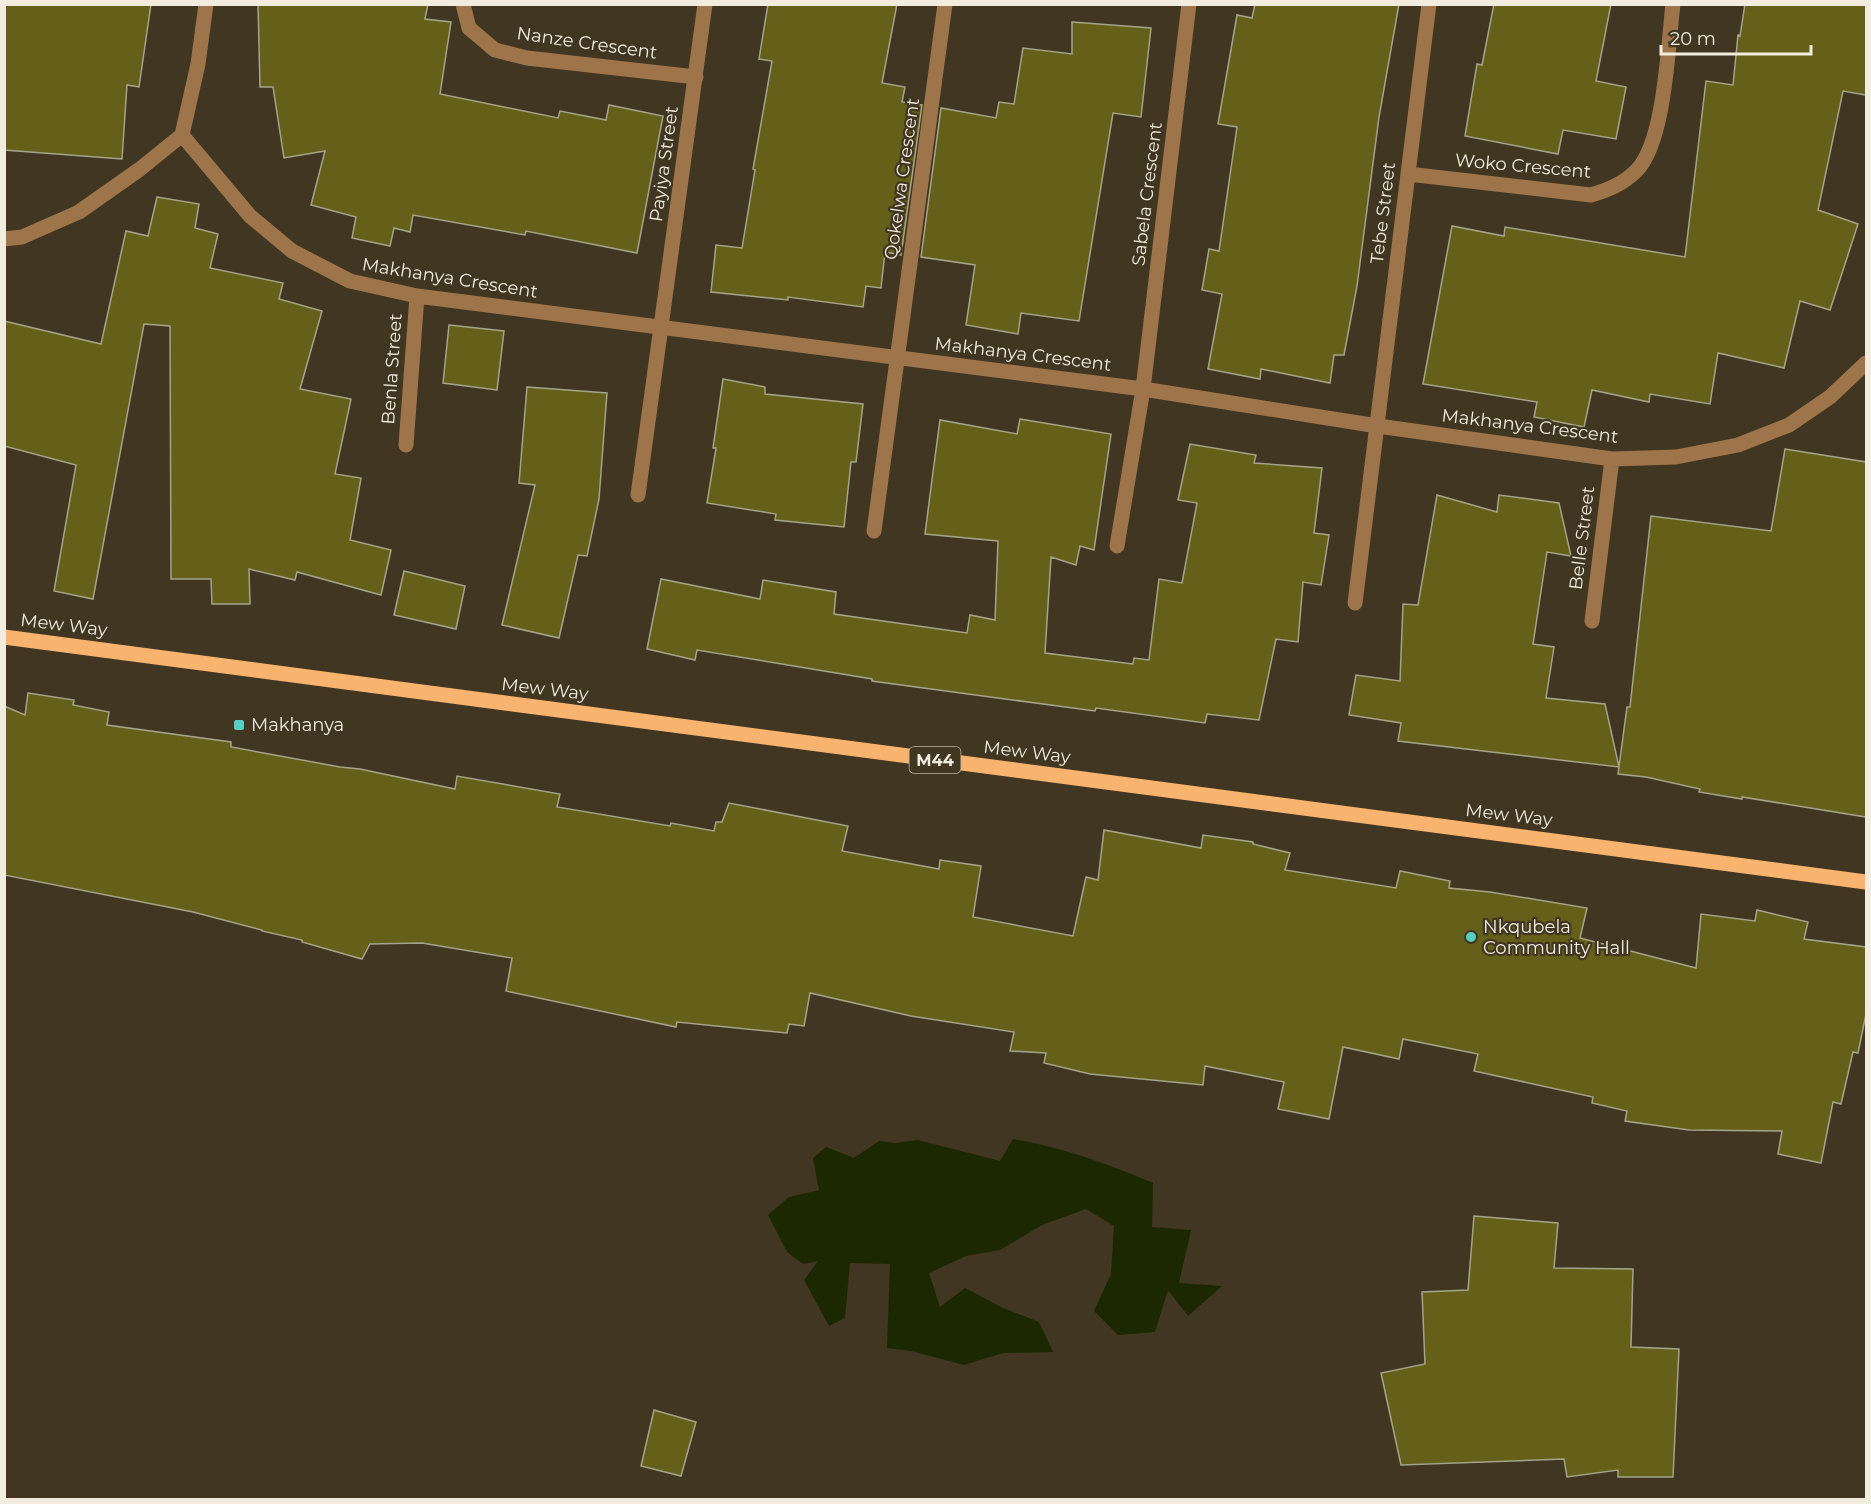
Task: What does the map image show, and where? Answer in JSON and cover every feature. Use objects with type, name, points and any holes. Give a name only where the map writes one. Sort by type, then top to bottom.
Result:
[{"type":"main road","name":"Mew Way","points":[[4,637],[1866,882]]},
{"type":"street","points":[[4,239],[22,237],[79,212],[140,169],[182,135],[198,64],[206,4]]},
{"type":"street","name":"Nanze Crescent","points":[[463,4],[469,28],[495,50],[528,58],[696,77]]},
{"type":"street","name":"Payiya Street","points":[[660,328],[705,4]]},
{"type":"street","name":"Qokelwa Crescent","points":[[898,358],[945,4]]},
{"type":"street","name":"Sabela Crescent","points":[[1143,389],[1189,4]]},
{"type":"street","name":"Tebe Street","points":[[1378,426],[1429,4]]},
{"type":"street","name":"Woko Crescent","points":[[1408,174],[1591,195],[1613,188],[1637,170],[1653,142],[1662,98],[1673,4]]},
{"type":"street","name":"Makhanya Crescent","points":[[182,135],[250,216],[292,251],[350,281],[417,296],[1143,389],[1378,426],[1612,459],[1676,457],[1738,445],[1789,425],[1830,397],[1866,363]]},
{"type":"street","name":"Benla Street","points":[[406,445],[417,296]]},
{"type":"street","points":[[638,495],[660,328]]},
{"type":"street","points":[[874,531],[898,358]]},
{"type":"street","points":[[1117,546],[1143,389]]},
{"type":"street","points":[[1355,603],[1378,426]]},
{"type":"street","name":"Belle Street","points":[[1592,621],[1612,459]]},
{"type":"shaded area","points":[[1013,1139],[1085,1157],[1153,1183],[1152,1227],[1191,1230],[1179,1283],[1222,1286],[1188,1316],[1168,1290],[1155,1332],[1118,1335],[1094,1311],[1111,1274],[1114,1226],[1086,1209],[1042,1225],[1000,1250],[966,1256],[929,1273],[940,1307],[965,1288],[1003,1308],[1039,1322],[1053,1352],[1003,1353],[964,1365],[911,1351],[887,1348],[890,1264],[850,1263],[845,1318],[829,1326],[804,1280],[818,1261],[803,1264],[787,1252],[768,1215],[789,1197],[819,1190],[813,1158],[826,1147],[854,1158],[879,1141],[895,1143],[918,1140],[1000,1161]]},
{"type":"building","points":[[4,4],[151,4],[139,87],[127,85],[122,159],[4,150]]},
{"type":"building","points":[[258,4],[428,4],[425,19],[451,22],[440,94],[558,118],[560,111],[606,120],[609,105],[663,116],[637,253],[526,231],[525,235],[413,215],[410,232],[394,228],[390,246],[352,238],[356,217],[311,205],[325,151],[284,158],[273,87],[260,87]]},
{"type":"building","points":[[768,4],[897,4],[882,83],[905,87],[902,102],[922,105],[901,255],[885,252],[881,288],[866,286],[863,307],[788,297],[788,300],[711,292],[716,245],[742,248],[772,61],[759,59]]},
{"type":"building","points":[[1255,4],[1399,4],[1379,117],[1357,286],[1344,355],[1334,355],[1330,383],[1261,369],[1260,379],[1208,369],[1222,294],[1202,290],[1209,249],[1219,251],[1237,127],[1218,124],[1237,15],[1252,18]]},
{"type":"building","points":[[1494,4],[1611,4],[1596,81],[1626,87],[1616,139],[1563,130],[1558,154],[1465,136],[1477,64],[1482,65]]},
{"type":"building","points":[[1745,4],[1866,4],[1866,95],[1843,91],[1818,210],[1858,224],[1830,310],[1800,301],[1784,368],[1718,353],[1710,404],[1650,394],[1649,402],[1592,390],[1584,427],[1534,417],[1537,402],[1423,384],[1452,226],[1504,236],[1505,227],[1685,257],[1706,81],[1733,85],[1738,35],[1740,36]]},
{"type":"building","points":[[1072,22],[1151,28],[1141,117],[1113,113],[1079,321],[1021,313],[1018,334],[966,325],[975,265],[921,257],[941,108],[996,118],[999,102],[1014,104],[1023,48],[1072,54]]},
{"type":"building","points":[[157,197],[199,204],[195,228],[218,234],[210,268],[283,283],[279,299],[322,311],[300,389],[351,399],[335,474],[361,478],[350,540],[391,550],[381,595],[297,572],[295,580],[249,569],[250,604],[212,604],[211,579],[171,579],[170,326],[144,324],[93,599],[54,591],[76,465],[4,446],[4,321],[101,344],[126,231],[148,236]]},
{"type":"building","points":[[449,325],[504,331],[497,390],[443,383]]},
{"type":"building","points":[[723,379],[765,387],[765,394],[863,404],[856,462],[851,462],[844,527],[775,520],[776,514],[707,503],[716,448],[713,448]]},
{"type":"building","points":[[527,387],[607,393],[599,499],[587,556],[578,555],[559,638],[502,625],[535,485],[519,483]]},
{"type":"building","points":[[1020,419],[1111,434],[1094,550],[1080,546],[1076,565],[1051,557],[1045,653],[1133,664],[1134,658],[1149,660],[1159,579],[1182,583],[1197,503],[1178,500],[1190,444],[1256,455],[1254,463],[1322,468],[1314,533],[1329,535],[1321,585],[1303,582],[1298,642],[1276,639],[1259,720],[1207,714],[1205,723],[1096,708],[1095,711],[872,681],[872,679],[697,650],[695,660],[647,649],[661,579],[760,599],[763,580],[836,592],[834,614],[967,633],[970,615],[995,620],[998,541],[925,534],[940,420],[1017,434]]},
{"type":"building","points":[[1785,449],[1866,462],[1866,817],[1699,792],[1700,789],[1646,777],[1618,774],[1627,707],[1630,707],[1651,516],[1771,531]]},
{"type":"building","points":[[1437,495],[1497,512],[1499,495],[1559,503],[1571,556],[1547,552],[1533,644],[1554,647],[1546,698],[1605,704],[1619,767],[1398,741],[1401,723],[1349,715],[1356,675],[1400,681],[1403,604],[1418,605]]},
{"type":"building","points":[[404,571],[465,586],[456,629],[394,615]]},
{"type":"building","points":[[28,693],[74,700],[73,705],[109,712],[107,725],[231,742],[231,747],[360,769],[455,789],[457,776],[560,794],[557,807],[670,826],[671,823],[714,831],[716,822],[722,822],[729,803],[848,826],[842,851],[939,869],[940,860],[981,866],[973,917],[1073,936],[1086,877],[1098,880],[1104,830],[1201,848],[1203,835],[1253,842],[1253,844],[1290,853],[1285,870],[1396,888],[1400,871],[1450,881],[1449,888],[1490,892],[1587,908],[1580,938],[1696,968],[1701,914],[1755,921],[1757,910],[1808,922],[1804,939],[1866,947],[1866,1014],[1858,1053],[1853,1052],[1841,1104],[1833,1102],[1821,1163],[1778,1154],[1782,1131],[1689,1130],[1625,1121],[1627,1111],[1592,1103],[1593,1097],[1474,1071],[1478,1054],[1403,1039],[1399,1059],[1343,1047],[1329,1119],[1278,1109],[1284,1082],[1205,1066],[1203,1085],[1090,1074],[1044,1063],[1046,1053],[1010,1051],[1014,1032],[911,1016],[810,993],[804,1026],[789,1024],[787,1033],[677,1022],[676,1027],[506,991],[512,958],[422,943],[370,944],[362,959],[302,942],[302,940],[193,912],[4,875],[4,706],[25,715]]},
{"type":"building","points":[[1474,1216],[1558,1223],[1554,1268],[1633,1269],[1631,1347],[1679,1349],[1673,1477],[1618,1477],[1618,1470],[1567,1477],[1564,1459],[1401,1465],[1381,1373],[1425,1364],[1422,1292],[1468,1290]]},
{"type":"building","points":[[654,1410],[696,1422],[681,1476],[641,1466]]},
{"type":"place","name":"Makhanya","points":[[239,725]]},
{"type":"place","name":"Nkqubela Community Hall","points":[[1471,937]]}]
